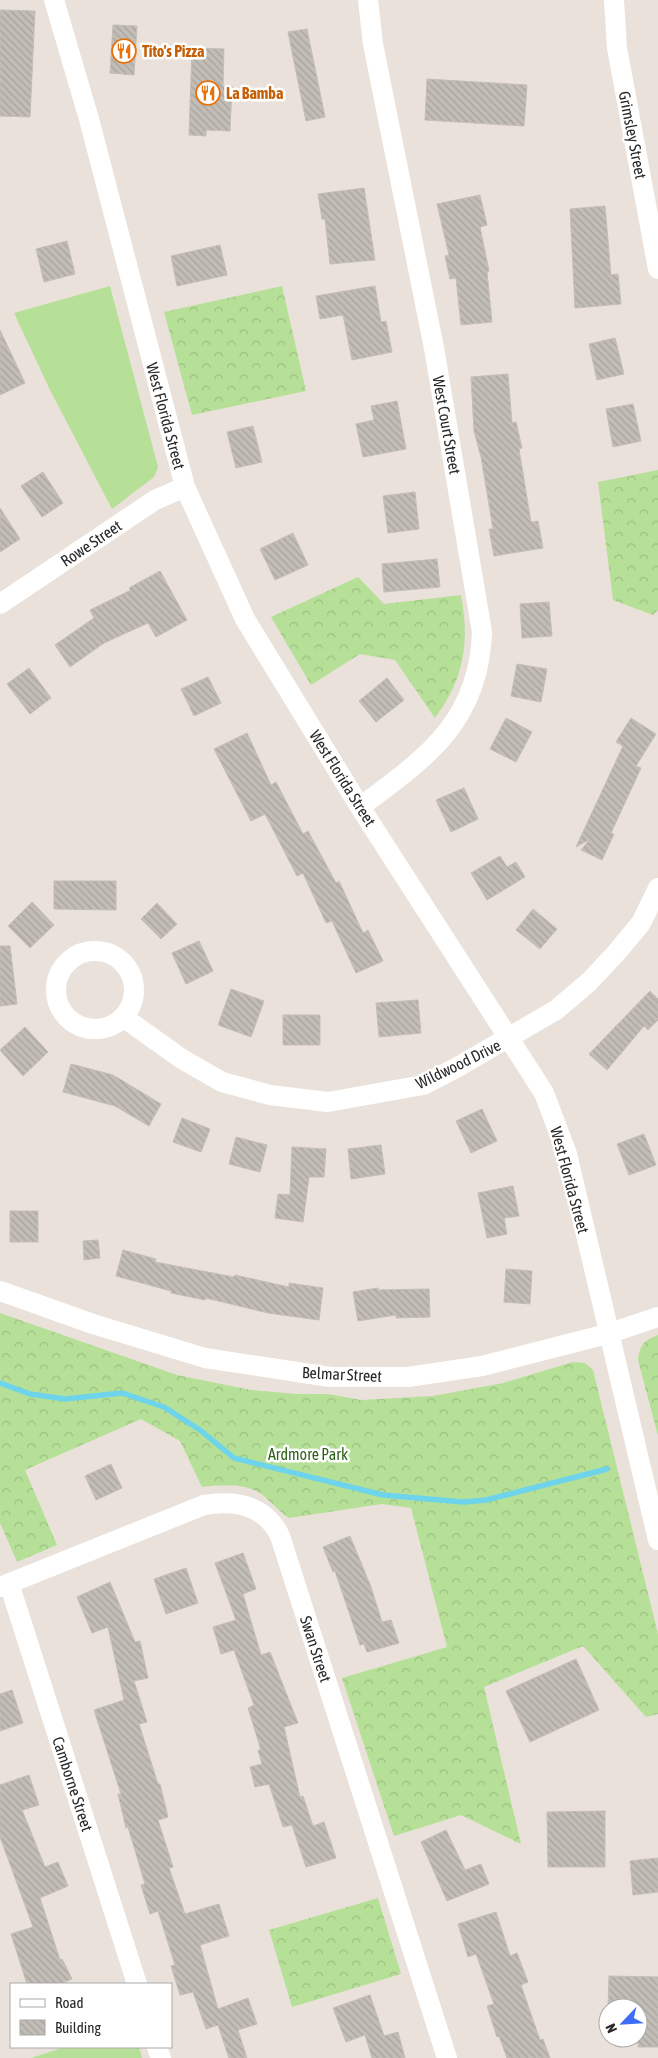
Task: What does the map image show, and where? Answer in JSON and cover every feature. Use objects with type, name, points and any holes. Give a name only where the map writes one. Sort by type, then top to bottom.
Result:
[{"type":"street","name":"West Florida Street","points":[[54,0],[91,128],[185,487],[245,619],[360,807],[544,1093],[566,1154],[658,1540]]},
{"type":"street","name":"West Court Street","points":[[360,807],[420,762],[439,744],[468,696],[481,648],[482,632],[434,348],[373,44],[368,0]]},
{"type":"street","name":"Grimsley Street","points":[[614,0],[616,48],[658,269]]},
{"type":"street","name":"Rowe Street","points":[[0,604],[155,500],[185,487]]},
{"type":"street","name":"Wildwood Drive","points":[[123,1017],[182,1059],[222,1082],[270,1095],[328,1102],[423,1085],[556,1010],[589,982],[641,923],[658,888]]},
{"type":"street","name":"Belmar Street","points":[[0,1291],[93,1324],[204,1358],[330,1377],[408,1377],[482,1366],[608,1334],[658,1317]]},
{"type":"street","name":"Swan Street","points":[[5,1585],[204,1505],[232,1502],[257,1509],[268,1517],[280,1536],[447,2058]]},
{"type":"street","name":"Camborne Street","points":[[5,1585],[137,1983]]},
{"type":"green space","points":[[110,286],[158,467],[154,477],[112,509],[50,390],[14,313]]},
{"type":"green space","points":[[282,286],[306,391],[192,415],[164,312]]},
{"type":"green space","points":[[658,470],[658,610],[653,615],[613,600],[598,482]]},
{"type":"green space","points":[[358,577],[384,604],[461,595],[465,629],[462,660],[453,689],[435,718],[395,660],[360,654],[311,685],[271,617]]},
{"type":"green space","name":"Ardmore Park","points":[[0,1313],[177,1375],[251,1390],[297,1394],[328,1394],[361,1400],[433,1396],[503,1383],[573,1362],[585,1363],[593,1370],[658,1634],[658,1714],[646,1717],[583,1646],[484,1687],[521,1844],[461,1815],[394,1836],[342,1678],[447,1647],[411,1508],[382,1504],[289,1518],[265,1497],[251,1489],[235,1486],[202,1487],[180,1441],[141,1419],[25,1470],[57,1545],[17,1562],[0,1523]]},
{"type":"green space","points":[[658,1335],[658,1436],[638,1360],[640,1350],[644,1344],[649,1339]]},
{"type":"green space","points":[[378,1898],[401,1974],[292,2007],[269,1930]]},
{"type":"green space","points":[[62,2048],[139,2048],[142,2058],[31,2058]]},
{"type":"building","points":[[0,10],[35,11],[30,117],[0,116]]},
{"type":"building","points":[[113,25],[137,26],[134,75],[110,73]]},
{"type":"building","points":[[307,29],[325,117],[306,121],[288,32]]},
{"type":"building","points":[[192,48],[224,49],[223,86],[232,86],[230,131],[206,130],[206,136],[189,135]]},
{"type":"building","points":[[427,79],[527,85],[524,126],[425,120]]},
{"type":"building","points":[[364,188],[375,260],[330,264],[325,219],[322,219],[318,194]]},
{"type":"building","points":[[480,195],[487,225],[480,227],[489,271],[487,272],[492,322],[461,325],[456,278],[450,279],[445,256],[449,255],[437,204]]},
{"type":"building","points":[[605,206],[611,275],[618,274],[621,304],[575,308],[570,209]]},
{"type":"building","points":[[67,241],[75,274],[44,282],[36,249]]},
{"type":"building","points":[[220,245],[227,275],[177,286],[171,256]]},
{"type":"building","points":[[375,286],[381,322],[386,321],[392,352],[352,360],[343,315],[320,319],[316,296]]},
{"type":"building","points":[[0,330],[25,383],[0,395]]},
{"type":"building","points":[[615,338],[624,374],[597,380],[589,344]]},
{"type":"building","points":[[508,374],[512,423],[516,422],[522,448],[519,449],[531,522],[538,521],[543,548],[494,556],[489,529],[493,529],[481,457],[474,431],[471,377]]},
{"type":"building","points":[[397,401],[406,449],[363,457],[356,424],[374,420],[371,406]]},
{"type":"building","points":[[633,404],[641,441],[613,447],[606,409]]},
{"type":"building","points":[[253,426],[262,462],[236,468],[227,432]]},
{"type":"building","points":[[43,472],[63,503],[42,517],[21,486]]},
{"type":"building","points":[[415,492],[419,529],[388,533],[383,496]]},
{"type":"building","points":[[0,508],[20,539],[0,552]]},
{"type":"building","points":[[293,533],[308,565],[275,580],[260,549]]},
{"type":"building","points":[[437,559],[440,587],[384,592],[382,564]]},
{"type":"building","points":[[160,571],[187,620],[156,637],[148,623],[104,643],[70,667],[55,645],[94,618],[90,610],[131,590],[129,588]]},
{"type":"building","points":[[549,602],[552,636],[522,638],[520,604]]},
{"type":"building","points":[[517,664],[547,669],[541,702],[511,696]]},
{"type":"building","points":[[29,668],[51,698],[30,714],[7,684]]},
{"type":"building","points":[[208,677],[221,703],[194,716],[181,689]]},
{"type":"building","points":[[387,678],[404,700],[376,722],[359,701]]},
{"type":"building","points":[[506,718],[532,732],[516,762],[490,749]]},
{"type":"building","points":[[631,718],[656,734],[636,766],[641,768],[611,833],[614,834],[602,860],[581,850],[590,839],[576,847],[623,746],[616,742]]},
{"type":"building","points":[[247,733],[271,785],[276,782],[303,834],[308,831],[336,883],[339,881],[363,933],[368,930],[383,961],[356,973],[332,921],[326,923],[303,873],[297,876],[265,814],[251,821],[214,749]]},
{"type":"building","points":[[464,788],[478,819],[451,832],[436,800]]},
{"type":"building","points":[[500,856],[507,867],[516,862],[525,877],[487,900],[471,873]]},
{"type":"building","points":[[54,881],[116,881],[116,910],[54,909]]},
{"type":"building","points":[[32,902],[54,925],[30,948],[8,926]]},
{"type":"building","points":[[157,903],[177,924],[161,939],[141,919]]},
{"type":"building","points":[[533,909],[557,929],[540,949],[516,930]]},
{"type":"building","points":[[199,941],[213,971],[186,984],[172,953]]},
{"type":"building","points":[[0,946],[10,946],[17,1004],[0,1006]]},
{"type":"building","points":[[231,989],[264,1001],[251,1037],[218,1025]]},
{"type":"building","points":[[650,991],[658,999],[658,1020],[648,1030],[644,1026],[607,1070],[589,1054]]},
{"type":"building","points":[[418,1000],[421,1033],[379,1037],[376,1003]]},
{"type":"building","points":[[283,1015],[320,1015],[320,1045],[283,1045]]},
{"type":"building","points":[[25,1027],[48,1052],[23,1076],[0,1050]]},
{"type":"building","points":[[71,1064],[113,1075],[161,1104],[149,1126],[115,1106],[63,1092]]},
{"type":"building","points":[[482,1109],[497,1141],[471,1153],[456,1121]]},
{"type":"building","points":[[182,1118],[210,1129],[201,1152],[173,1142]]},
{"type":"building","points":[[644,1134],[656,1165],[629,1175],[617,1144]]},
{"type":"building","points":[[236,1137],[267,1145],[260,1172],[229,1164]]},
{"type":"building","points":[[381,1145],[385,1174],[351,1179],[348,1149]]},
{"type":"building","points":[[292,1147],[326,1149],[324,1177],[309,1177],[303,1222],[275,1218],[278,1194],[290,1195]]},
{"type":"building","points":[[513,1186],[519,1216],[504,1218],[507,1234],[487,1238],[478,1193]]},
{"type":"building","points":[[10,1211],[38,1211],[38,1242],[10,1242]]},
{"type":"building","points":[[98,1240],[100,1258],[84,1260],[83,1241]]},
{"type":"building","points":[[123,1250],[156,1259],[155,1262],[234,1277],[235,1275],[289,1287],[289,1283],[323,1288],[319,1320],[268,1313],[206,1298],[205,1300],[171,1293],[171,1291],[116,1276]]},
{"type":"building","points":[[506,1269],[532,1271],[530,1304],[504,1302]]},
{"type":"building","points":[[378,1288],[378,1290],[429,1289],[430,1317],[396,1318],[396,1315],[358,1321],[353,1292]]},
{"type":"building","points":[[111,1464],[122,1488],[96,1500],[85,1476]]},
{"type":"building","points":[[350,1536],[371,1587],[382,1622],[391,1620],[399,1643],[367,1652],[364,1644],[360,1645],[335,1571],[333,1572],[323,1547]]},
{"type":"building","points":[[243,1553],[256,1589],[243,1594],[261,1655],[270,1652],[298,1723],[284,1727],[300,1797],[303,1796],[313,1826],[324,1822],[336,1858],[306,1867],[292,1825],[283,1827],[269,1784],[255,1787],[250,1767],[262,1764],[258,1750],[261,1750],[248,1708],[254,1705],[234,1650],[221,1654],[213,1627],[236,1620],[215,1563]]},
{"type":"building","points":[[186,1568],[198,1603],[166,1614],[154,1579]]},
{"type":"building","points":[[110,1582],[135,1642],[140,1641],[148,1678],[134,1681],[147,1722],[139,1724],[158,1784],[160,1784],[168,1817],[158,1820],[173,1867],[169,1868],[185,1914],[219,1904],[229,1936],[200,1945],[218,2009],[248,1998],[257,2024],[238,2030],[247,2058],[229,2058],[218,2025],[206,2029],[193,1992],[180,1995],[171,1966],[175,1965],[158,1911],[150,1914],[141,1885],[145,1884],[128,1827],[126,1828],[118,1794],[121,1794],[94,1710],[124,1700],[108,1627],[92,1633],[77,1597]]},
{"type":"building","points":[[576,1659],[599,1710],[530,1742],[506,1691]]},
{"type":"building","points":[[12,1690],[23,1723],[0,1731],[0,1694]]},
{"type":"building","points":[[29,1775],[39,1805],[22,1810],[45,1867],[58,1862],[68,1886],[40,1898],[60,1960],[62,1959],[72,1979],[62,1983],[27,1983],[11,1934],[33,1927],[0,1837],[0,1785]]},
{"type":"building","points":[[605,1811],[605,1867],[548,1867],[547,1812]]},
{"type":"building","points":[[446,1830],[465,1870],[481,1864],[489,1884],[447,1901],[421,1842]]},
{"type":"building","points":[[658,1858],[658,1892],[633,1895],[630,1861]]},
{"type":"building","points":[[496,1912],[510,1956],[517,1953],[528,1982],[521,1985],[540,2040],[543,2039],[550,2058],[507,2058],[499,2036],[497,2037],[487,2006],[494,2004],[476,1954],[468,1957],[458,1924]]},
{"type":"building","points":[[609,1976],[658,1977],[658,2047],[648,2047],[648,1998],[608,1998]]},
{"type":"building","points":[[370,1995],[384,2036],[398,2032],[405,2058],[372,2058],[365,2035],[346,2042],[333,2008]]},
{"type":"waterway","points":[[0,1383],[30,1394],[65,1399],[122,1393],[164,1407],[200,1430],[234,1458],[383,1495],[463,1502],[486,1500],[607,1469]]},
{"type":"place","name":"Tito's Pizza","points":[[124,51]]},
{"type":"place","name":"La Bamba","points":[[208,93]]}]
